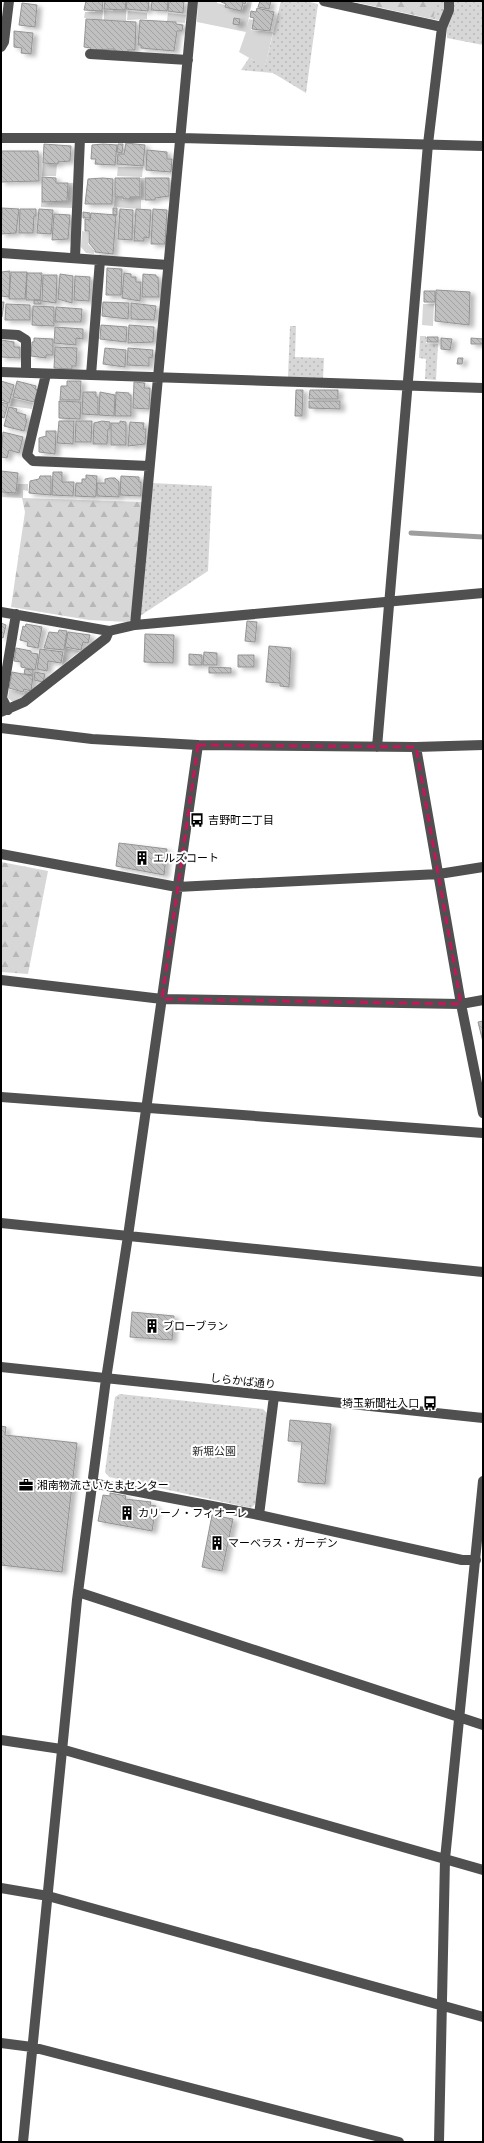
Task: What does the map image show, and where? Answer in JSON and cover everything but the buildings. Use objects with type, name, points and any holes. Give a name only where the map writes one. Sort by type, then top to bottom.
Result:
[{"type":"street","points":[[135,625],[157,377],[194,1]]},
{"type":"street","points":[[324,1],[442,27]]},
{"type":"street","points":[[377,747],[428,144],[442,27],[449,10],[449,1]]},
{"type":"street","points":[[1,47],[4,42],[6,2]]},
{"type":"street","points":[[90,54],[188,60]]},
{"type":"street","points":[[1,138],[181,138],[483,146]]},
{"type":"street","points":[[75,258],[80,138]]},
{"type":"street","points":[[1,253],[168,265]]},
{"type":"street","points":[[92,375],[100,260]]},
{"type":"street","points":[[1,334],[18,335],[26,340],[26,373]]},
{"type":"street","points":[[1,372],[483,388]]},
{"type":"street","points":[[46,374],[27,455],[33,461],[149,466]]},
{"type":"street","points":[[1,612],[109,631],[135,625],[390,600],[483,593]]},
{"type":"street","points":[[16,614],[2,698],[4,711],[24,702],[106,638],[109,631]]},
{"type":"street","points":[[1,728],[92,739],[198,745],[416,747],[483,744]]},
{"type":"street","points":[[23,2142],[48,1896],[61,1749],[78,1592],[106,1379],[128,1236],[198,745]]},
{"type":"street","points":[[416,747],[461,1004],[483,1112]]},
{"type":"street","points":[[1,854],[177,887],[439,874],[483,867]]},
{"type":"street","points":[[1,980],[162,999],[461,1004],[483,1000]]},
{"type":"street","points":[[1,1098],[483,1133]]},
{"type":"street","points":[[1,1223],[483,1272]]},
{"type":"street","name":"しらかば通り","points":[[1,1366],[106,1379],[483,1418]]},
{"type":"street","points":[[260,1515],[274,1396]]},
{"type":"street","points":[[438,2142],[440,2006],[446,1859],[483,1482]]},
{"type":"street","points":[[92,1483],[260,1515],[462,1560],[476,1560]]},
{"type":"street","points":[[78,1592],[483,1725]]},
{"type":"street","points":[[1,1740],[61,1749],[483,1870]]},
{"type":"street","points":[[1,1888],[48,1896],[483,2017]]},
{"type":"street","points":[[1,2042],[32,2047],[399,2142]]},
{"type":"highlighted area","points":[[198,745],[416,747],[461,1004],[162,999]]},
{"type":"green space","points":[[198,1],[217,1],[217,3],[225,5],[225,7],[242,11],[244,4],[246,5],[247,1],[252,1],[247,27],[249,19],[253,20],[251,30],[273,32],[265,67],[239,52],[246,32],[197,22]]},
{"type":"green space","points":[[281,1],[306,1],[318,4],[306,93],[273,73],[241,70],[249,58],[265,66]]},
{"type":"green space","points":[[351,1],[483,1],[483,45],[447,38],[447,22]]},
{"type":"green space","points":[[351,1],[437,1],[433,19]]},
{"type":"green space","points":[[114,9],[126,10],[126,21],[104,20],[104,10],[113,11]]},
{"type":"green space","points":[[103,11],[102,20],[84,18],[85,12]]},
{"type":"green space","points":[[128,11],[147,13],[147,19],[127,20]]},
{"type":"green space","points":[[168,13],[186,15],[185,23],[167,21]]},
{"type":"green space","points":[[43,164],[57,164],[56,176],[42,176]]},
{"type":"green space","points":[[118,167],[143,167],[142,177],[117,176]]},
{"type":"green space","points":[[141,178],[144,178],[144,200],[141,200],[141,209],[114,207],[115,197],[122,197],[122,200],[130,199],[130,197],[141,197]]},
{"type":"green space","points":[[68,183],[73,183],[72,208],[41,207],[41,202],[68,201]]},
{"type":"green space","points":[[82,231],[88,232],[88,244],[94,250],[94,254],[86,253],[81,247]]},
{"type":"green space","points":[[423,304],[434,304],[433,326],[422,325]]},
{"type":"green space","points":[[290,326],[296,326],[295,357],[324,358],[323,379],[288,377]]},
{"type":"green space","points":[[420,336],[426,336],[426,343],[438,344],[436,380],[425,379],[426,359],[419,358]]},
{"type":"green space","points":[[12,398],[33,403],[32,409],[10,406]]},
{"type":"green space","points":[[152,483],[212,486],[208,571],[140,616]]},
{"type":"green space","points":[[17,484],[28,484],[28,491],[23,490],[23,498],[1,497],[1,493],[17,493]]},
{"type":"green space","points":[[22,498],[143,502],[132,619],[128,622],[89,620],[11,607],[25,512]]},
{"type":"green space","points":[[65,648],[80,651],[62,665]]},
{"type":"green space","points":[[9,689],[24,693],[25,691],[30,692],[13,702],[8,698]]},
{"type":"green space","points":[[1,862],[48,871],[28,974],[1,972]]},
{"type":"green space","name":"新堀公園","points":[[120,1394],[263,1409],[268,1414],[257,1502],[251,1508],[109,1477],[105,1472],[115,1397]]},
{"type":"waterway","points":[[411,533],[483,537]]},
{"type":"place","name":"吉野町二丁目","points":[[197,820]]},
{"type":"place","name":"エルズコート","points":[[142,858]]},
{"type":"place","name":"ブローブラン","points":[[152,1326]]},
{"type":"place","name":"埼玉新聞社入口","points":[[430,1403]]},
{"type":"place","name":"湘南物流さいたまセンター","points":[[26,1485]]},
{"type":"place","name":"カリーノ・フィオーレ","points":[[127,1513]]},
{"type":"place","name":"マーベラス・ガーデン","points":[[217,1543]]}]
